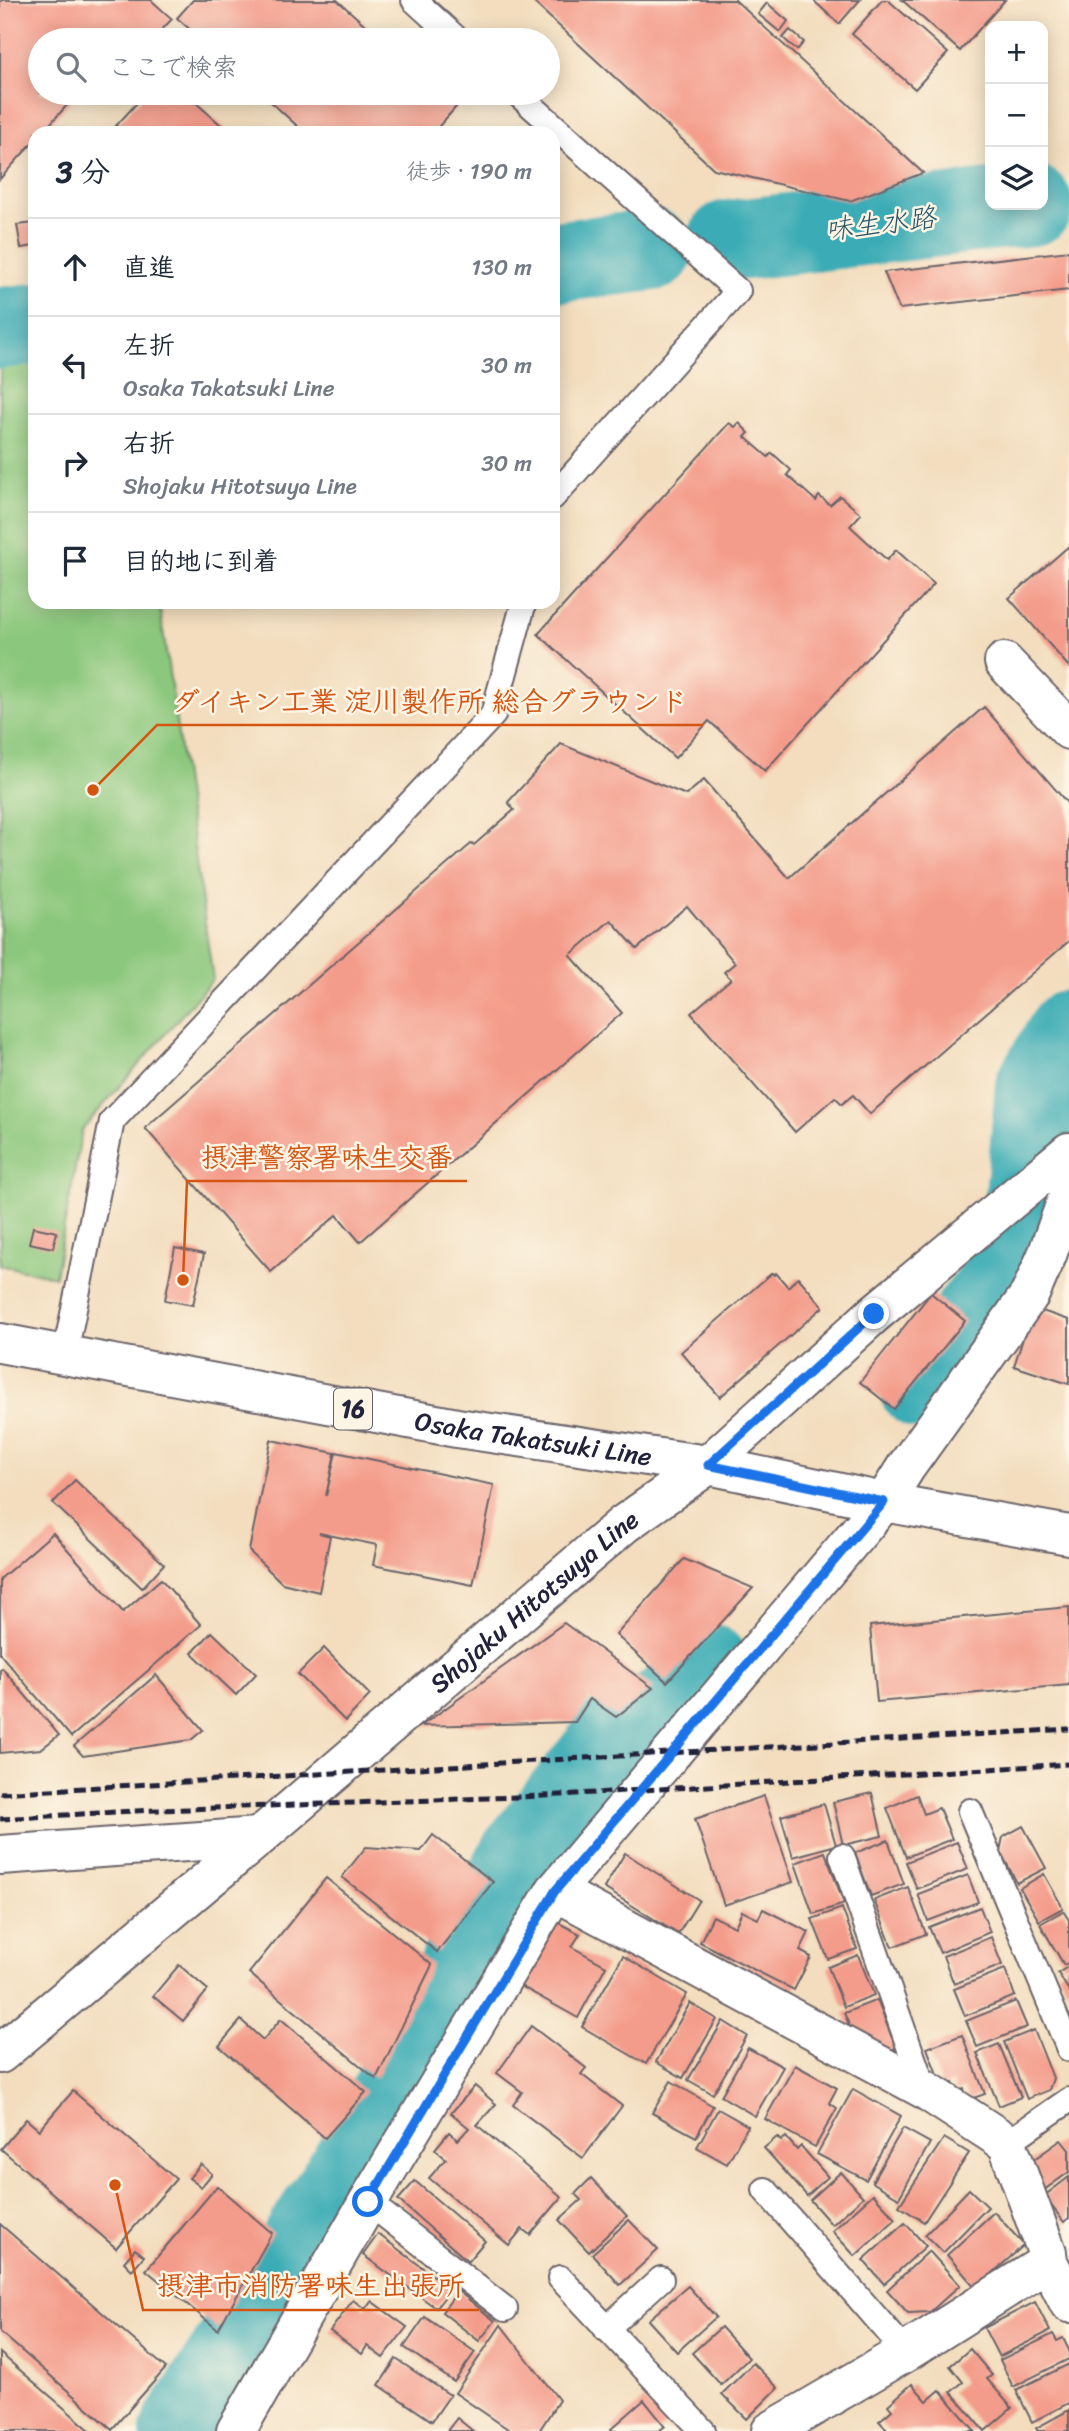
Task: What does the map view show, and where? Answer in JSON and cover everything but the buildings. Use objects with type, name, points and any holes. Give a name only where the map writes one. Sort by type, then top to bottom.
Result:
[{"type":"street","points":[[1004,662],[1069,730]]},
{"type":"street","name":"Shojaku Hitotsuya Line","points":[[0,2054],[624,1524],[708,1465],[874,1314],[1003,1206],[1054,1186],[1069,1152]]},
{"type":"street","points":[[236,2431],[368,2202],[555,1891],[884,1502],[906,1467],[1030,1294],[1047,1255],[1054,1186]]},
{"type":"street","name":"Osaka Takatsuki Line","points":[[0,1343],[457,1428],[708,1465],[884,1502],[1069,1535]]},
{"type":"street","points":[[0,1854],[258,1837]]},
{"type":"street","points":[[555,1891],[924,2089],[1007,2143],[1055,2250],[1069,2303]]},
{"type":"street","points":[[771,2431],[906,2352],[1055,2250]]},
{"type":"lane","points":[[414,0],[445,28]]},
{"type":"lane","points":[[530,105],[554,126]]},
{"type":"lane","points":[[560,132],[738,291],[560,489]]},
{"type":"lane","points":[[65,1354],[112,1121],[493,715],[522,609]]},
{"type":"lane","points":[[970,1811],[1069,2049]]},
{"type":"lane","points":[[842,1856],[924,2089]]},
{"type":"lane","points":[[1007,2143],[1069,2100]]},
{"type":"lane","points":[[765,2190],[906,2352]]},
{"type":"lane","points":[[368,2202],[505,2309]]},
{"type":"lane","points":[[560,2278],[704,2431]]},
{"type":"lane","points":[[606,2329],[661,2279]]},
{"type":"green space","points":[[28,350],[28,609],[160,609],[213,979],[82,1130],[55,1277],[0,1265],[0,352]]},
{"type":"waterway","name":"味生水路","points":[[728,241],[990,210]]},
{"type":"waterway","points":[[560,261],[653,250]]},
{"type":"waterway","points":[[0,328],[28,325]]},
{"type":"waterway","points":[[920,1388],[996,1286],[1023,1230],[1036,1086],[1069,1031]]},
{"type":"waterway","points":[[181,2431],[359,2153],[521,1854],[618,1732],[671,1703],[708,1664]]},
{"type":"railway","points":[[0,1793],[1069,1729]]},
{"type":"railway","points":[[0,1819],[132,1811],[544,1796],[1069,1764]]},
{"type":"place","name":"ダイキン工業 淀川製作所 総合グラウンド","points":[[93,790]]},
{"type":"place","name":"摂津警察署味生交番","points":[[183,1280]]},
{"type":"place","name":"摂津市消防署味生出張所","points":[[115,2185]]},
{"type":"route","points":[[368,2202],[555,1891],[884,1502],[708,1465],[874,1314]]}]
